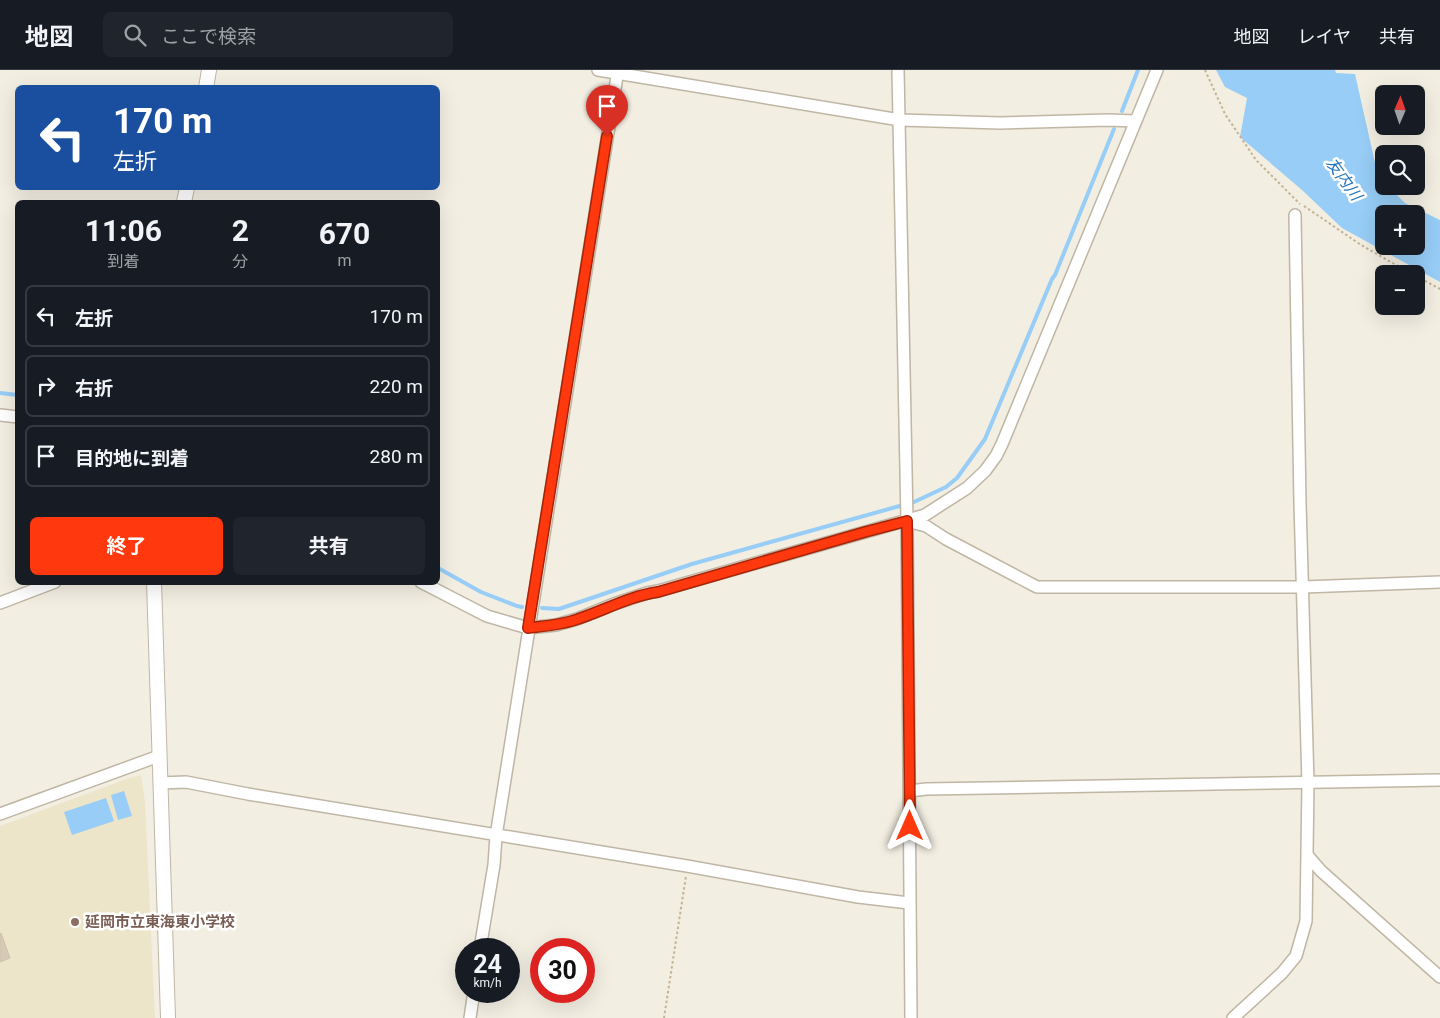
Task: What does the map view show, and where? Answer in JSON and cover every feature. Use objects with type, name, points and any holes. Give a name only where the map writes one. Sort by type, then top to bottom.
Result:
[{"type":"street","points":[[207,85],[210,70]]},
{"type":"street","points":[[598,70],[900,120],[1000,123],[1135,121]]},
{"type":"street","points":[[898,70],[907,521],[911,1018]]},
{"type":"street","points":[[427,585],[487,616],[528,628],[556,625],[577,620],[614,604],[647,593],[658,592],[925,515],[966,488],[985,471],[996,456],[1157,70]]},
{"type":"street","points":[[482,938],[528,628],[617,72]]},
{"type":"street","points":[[1233,1018],[1282,973],[1296,956],[1306,921],[1308,783],[1295,216]]},
{"type":"street","points":[[0,414],[15,416]]},
{"type":"street","points":[[907,521],[926,526],[946,539],[1037,587],[1303,587],[1440,582]]},
{"type":"street","points":[[0,603],[47,585]]},
{"type":"street","points":[[154,585],[168,1018]]},
{"type":"street","points":[[0,814],[159,756]]},
{"type":"street","points":[[910,791],[926,789],[1440,780]]},
{"type":"street","points":[[160,783],[186,782],[496,836],[688,866],[858,897],[909,903]]},
{"type":"street","points":[[1308,856],[1321,871],[1440,977]]},
{"type":"street","points":[[470,1018],[472,1003]]},
{"type":"path","points":[[1205,70],[1225,114],[1256,160],[1298,202],[1361,245],[1396,265]]},
{"type":"path","points":[[1425,281],[1440,289]]},
{"type":"path","points":[[664,1018],[688,866]]},
{"type":"shaded area","name":"延岡市立東海東小学校","points":[[141,775],[145,802],[155,1018],[0,1018],[0,826]]},
{"type":"water","name":"友内川","points":[[1216,70],[1335,70],[1336,73],[1355,74],[1375,163],[1375,195],[1397,195],[1409,205],[1375,205],[1375,246],[1342,228],[1302,190],[1240,137],[1247,98],[1225,87]]},
{"type":"water","points":[[1425,213],[1440,220],[1440,282],[1425,274],[1425,265],[1409,265],[1391,255],[1425,255]]},
{"type":"water","points":[[124,791],[132,816],[118,820],[111,795]]},
{"type":"water","points":[[106,798],[114,821],[72,835],[64,812]]},
{"type":"building","points":[[0,934],[10,958],[0,962]]},
{"type":"waterway","points":[[1122,111],[1138,70]]},
{"type":"waterway","points":[[542,608],[559,609],[692,564],[914,502],[946,487],[957,478],[985,439],[1055,275],[1114,129]]},
{"type":"waterway","points":[[0,393],[15,395]]},
{"type":"waterway","points":[[440,569],[481,592],[522,607]]},
{"type":"place","name":"延岡市立東海東小学校","points":[[75,922]]},
{"type":"route","points":[[607,136],[528,628],[556,625],[577,620],[614,604],[647,593],[658,592],[668,587],[907,521],[910,826]]}]
